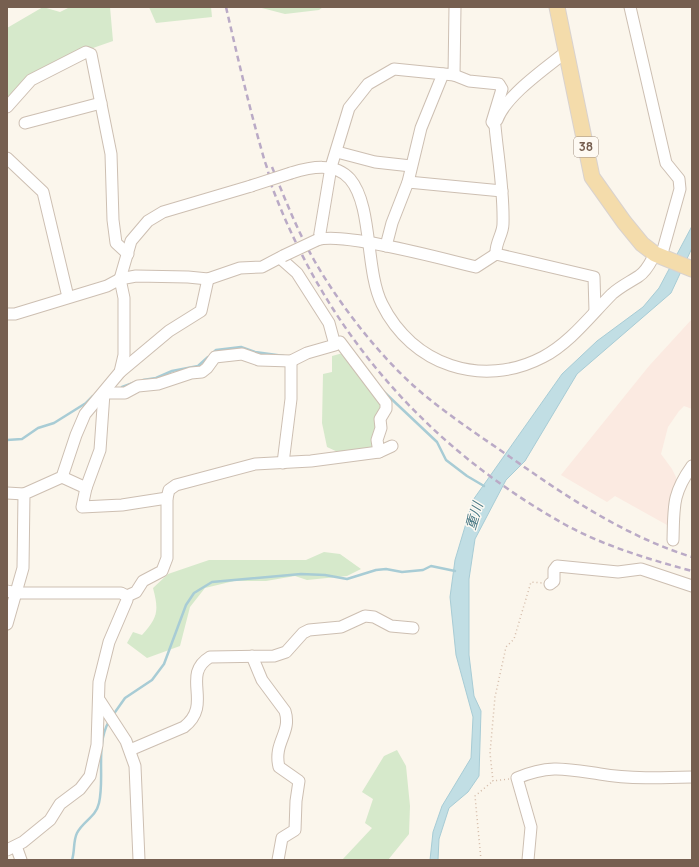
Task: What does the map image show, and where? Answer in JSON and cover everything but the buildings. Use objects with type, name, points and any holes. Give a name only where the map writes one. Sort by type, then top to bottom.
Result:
[{"type":"main road","name":"38","points":[[557,7],[592,177],[624,222],[642,244],[661,257],[692,269]]},
{"type":"street","points":[[386,246],[392,223],[408,182],[421,128],[448,74],[455,7]]},
{"type":"street","points":[[120,372],[124,356],[124,298],[120,279],[131,241],[143,226],[164,212],[291,173],[317,167],[332,168],[344,174],[355,186],[362,207],[375,282],[381,302],[389,317],[409,342],[432,357],[447,364],[484,372],[502,370],[531,362],[555,350],[620,286],[640,276],[661,257],[680,189],[679,179],[666,163],[630,7]]},
{"type":"street","points":[[495,126],[499,115],[506,104],[533,78],[567,51]]},
{"type":"street","points":[[7,106],[31,80],[86,52],[91,54],[111,154],[113,220],[116,243],[128,254]]},
{"type":"street","points":[[318,240],[332,168],[344,130],[347,113],[368,84],[394,69],[448,74],[469,81],[501,86],[492,122],[495,126],[501,166],[504,226],[495,248],[496,254]]},
{"type":"street","points":[[25,123],[101,103]]},
{"type":"street","points":[[337,152],[376,162],[411,166]]},
{"type":"street","points":[[7,158],[43,192],[68,297]]},
{"type":"street","points":[[408,182],[502,191]]},
{"type":"street","points":[[7,314],[15,314],[107,286],[120,279],[136,276],[208,279],[240,268],[262,267],[318,240],[332,238],[386,246],[476,267],[496,254],[594,277],[595,311]]},
{"type":"street","points":[[104,393],[125,393],[138,386],[158,384],[191,373],[202,372],[215,357],[242,354],[260,360],[291,361],[308,353],[335,345],[329,323],[296,273],[282,257]]},
{"type":"street","points":[[7,493],[24,494],[62,477],[76,435],[85,414],[120,372],[169,331],[201,311],[208,279]]},
{"type":"street","points":[[340,342],[386,403],[386,409],[380,419],[381,428],[377,440],[379,452]]},
{"type":"street","points":[[282,463],[291,399],[291,361]]},
{"type":"street","points":[[104,393],[100,450],[86,488],[82,507],[122,505],[167,498]]},
{"type":"street","points":[[127,596],[136,592],[143,580],[162,571],[167,558],[167,498],[169,490],[176,485],[255,464],[311,461],[379,452],[392,446]]},
{"type":"street","points":[[673,540],[676,494],[681,481],[692,466]]},
{"type":"street","points":[[62,477],[86,488]]},
{"type":"street","points":[[7,624],[12,592],[23,568],[24,494]]},
{"type":"street","points":[[550,584],[554,581],[554,570],[557,566],[618,572],[641,569],[692,586]]},
{"type":"street","points":[[12,592],[121,593],[127,596]]},
{"type":"street","points":[[21,860],[11,848],[50,820],[60,804],[80,788],[90,776],[97,745],[100,701],[99,682],[109,642],[126,606],[127,596]]},
{"type":"street","points":[[130,750],[184,727],[189,723],[197,710],[197,675],[203,661],[210,657],[274,656],[281,654],[302,633],[309,630],[341,627],[365,616],[374,618],[391,626],[413,628]]},
{"type":"street","points":[[252,656],[262,680],[286,711],[288,725],[280,738],[277,758],[279,767],[282,771],[298,779],[299,782],[296,801],[295,830],[282,838],[278,860]]},
{"type":"street","points":[[100,701],[130,750],[137,780],[139,860]]},
{"type":"street","points":[[528,860],[531,827],[517,778],[535,770],[549,770],[562,767],[599,774],[692,777]]},
{"type":"path","points":[[493,781],[490,753],[492,724],[495,697],[506,647],[514,639],[531,582],[550,584]]},
{"type":"path","points":[[481,860],[475,796],[493,781],[517,778]]},
{"type":"shaded area","points":[[692,319],[692,409],[684,406],[679,411],[668,427],[661,454],[676,477],[676,486],[667,525],[615,496],[607,502],[561,475],[649,366]]},
{"type":"green space","points":[[43,7],[60,12],[70,7],[110,7],[113,41],[93,48],[80,50],[7,100],[7,28]]},
{"type":"green space","points":[[149,7],[211,7],[212,17],[156,23]]},
{"type":"green space","points":[[258,7],[323,7],[319,10],[285,14]]},
{"type":"green space","points":[[343,353],[382,406],[372,449],[342,454],[327,447],[322,423],[323,374],[332,372],[332,356]]},
{"type":"green space","points":[[324,552],[340,554],[361,569],[347,576],[307,580],[295,576],[266,581],[234,581],[205,588],[190,607],[180,646],[147,658],[127,643],[133,632],[142,635],[154,618],[156,613],[156,603],[153,588],[168,574],[209,560],[306,560]]},
{"type":"green space","points":[[397,750],[406,766],[410,806],[409,834],[388,860],[342,860],[372,828],[365,823],[373,799],[362,792],[384,756]]},
{"type":"water","name":"重川","points":[[692,226],[692,248],[671,293],[577,374],[525,461],[506,480],[475,539],[469,579],[469,655],[474,696],[481,711],[479,776],[468,792],[449,808],[439,839],[438,860],[430,860],[433,832],[442,806],[471,758],[473,717],[456,655],[450,597],[455,560],[473,500],[562,374],[597,341],[643,307],[659,288]]},
{"type":"waterway","points":[[212,354],[216,350],[241,347],[255,352],[284,356]]},
{"type":"waterway","points":[[143,380],[156,378],[172,371],[198,366],[208,357]]},
{"type":"waterway","points":[[122,387],[133,383]]},
{"type":"waterway","points":[[383,391],[437,442],[446,460],[467,476],[484,486]]},
{"type":"waterway","points":[[7,440],[22,439],[38,428],[54,423],[86,403],[93,396]]},
{"type":"waterway","points":[[113,715],[125,698],[152,680],[164,664],[186,605],[194,593],[212,582],[301,574],[325,575],[347,579],[376,570],[386,569],[402,572],[423,570],[431,566],[455,571]]},
{"type":"waterway","points":[[72,860],[77,833],[95,812],[99,803],[101,793],[102,741],[109,721]]},
{"type":"railway","points":[[226,7],[249,104],[274,192],[297,245],[324,294],[355,341],[389,384],[428,424],[470,460],[515,494],[564,524],[595,539],[643,557],[692,571]]},
{"type":"railway","points":[[272,167],[302,237],[324,277],[360,328],[401,374],[440,408],[581,505],[646,540],[692,557]]}]
